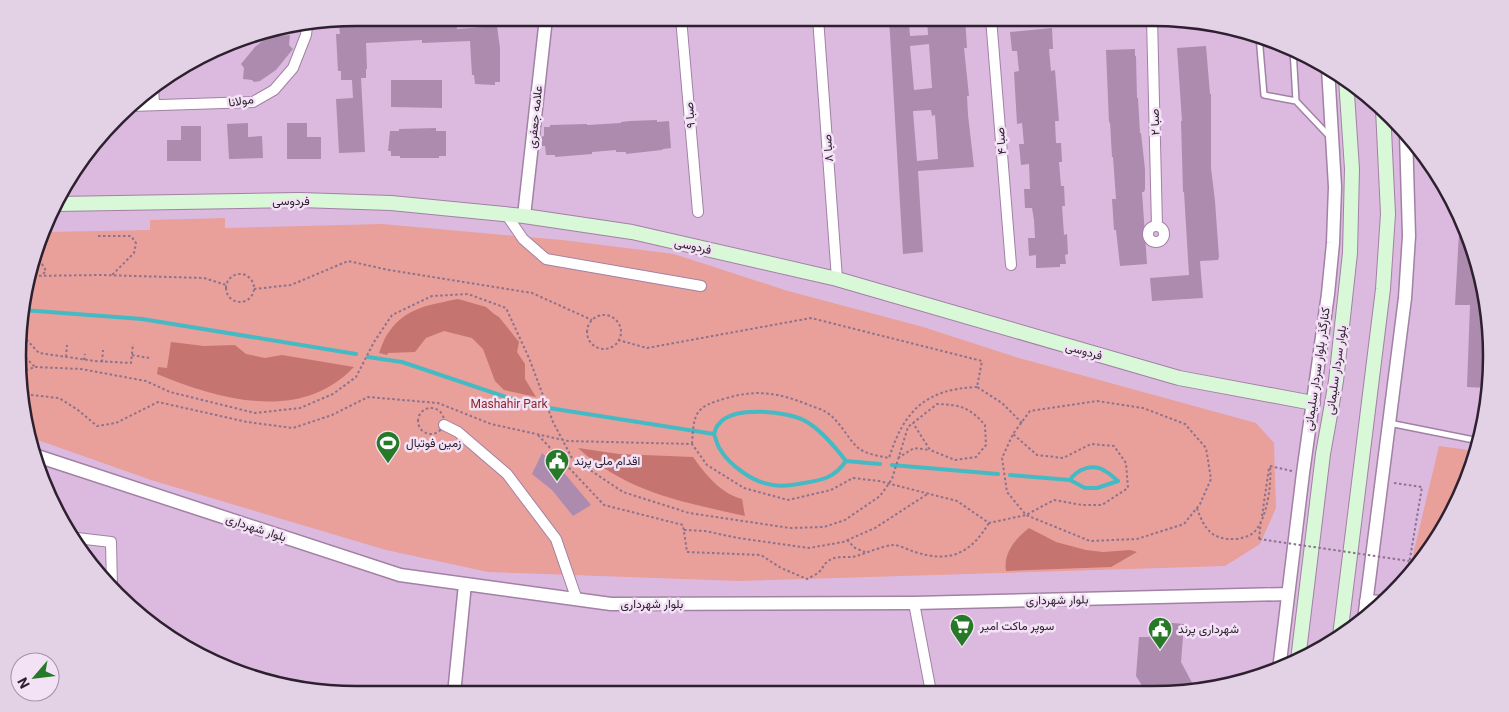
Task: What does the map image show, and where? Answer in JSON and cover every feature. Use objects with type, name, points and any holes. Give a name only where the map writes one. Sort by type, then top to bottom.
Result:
[{"type":"main road","name":"بلوار سردار سلیمانی","points":[[1299,652],[1323,454],[1336,382],[1350,253],[1352,169],[1347,89]]},
{"type":"main road","points":[[1341,627],[1383,289],[1388,214],[1384,121]]},
{"type":"main road","name":"فردوسی","points":[[63,204],[300,200],[391,203],[524,216],[632,232],[837,279],[1179,378],[1312,403]]},
{"type":"street","name":"علامه جعفری","points":[[524,216],[545,26]]},
{"type":"street","name":"صبا ۹","points":[[683,26],[698,212]]},
{"type":"street","name":"صبا ۸","points":[[819,26],[837,279]]},
{"type":"street","name":"صبا ۴","points":[[992,26],[1011,265]]},
{"type":"street","name":"صبا ۲","points":[[1152,26],[1157,226]]},
{"type":"street","name":"مولانا","points":[[142,106],[254,102],[274,90],[293,68],[307,30]]},
{"type":"street","name":"کنارگذر بلوار سردار سلیمانی","points":[[1279,661],[1328,294],[1333,243],[1334,186],[1328,77]]},
{"type":"street","points":[[153,95],[154,105]]},
{"type":"street","points":[[1365,608],[1405,298],[1408,245],[1406,145]]},
{"type":"street","points":[[506,214],[524,239],[546,259],[701,286]]},
{"type":"street","points":[[444,425],[458,432],[507,474],[556,539],[577,600]]},
{"type":"street","name":"بلوار شهرداری","points":[[43,458],[400,575],[611,604],[914,603],[1287,594]]},
{"type":"street","points":[[1302,478],[1315,528]]},
{"type":"street","points":[[82,539],[111,542],[112,577]]},
{"type":"street","points":[[455,686],[465,584]]},
{"type":"street","points":[[1366,601],[1373,601]]},
{"type":"street","points":[[914,603],[930,686]]},
{"type":"lane","points":[[1260,44],[1264,95],[1296,101],[1332,140]]},
{"type":"lane","points":[[1293,58],[1296,101]]},
{"type":"lane","points":[[1389,422],[1472,440]]},
{"type":"path","points":[[98,236],[131,236],[136,243],[134,253],[112,275]]},
{"type":"path","points":[[254,289],[291,285],[348,261],[389,270],[532,293],[592,320]]},
{"type":"path","points":[[40,262],[46,272],[42,276]]},
{"type":"path","points":[[36,276],[112,275],[204,278],[226,285]]},
{"type":"path","points":[[235,275],[244,275],[251,280],[254,289],[247,301],[238,303],[226,294],[226,285],[231,277],[235,275]]},
{"type":"path","points":[[27,370],[35,367],[81,369],[146,381],[170,392],[255,413],[300,408],[333,394],[356,377],[374,342],[392,315],[432,296],[468,294],[506,308],[529,358],[553,422],[572,458],[623,492],[689,513],[790,528],[824,528],[846,520],[875,500],[892,479],[898,458],[908,427],[937,404],[957,405],[972,411],[986,425],[986,445],[976,457],[955,460],[930,450],[914,448],[898,458]]},
{"type":"path","points":[[601,315],[607,315],[616,320],[620,330],[618,340],[610,348],[604,349],[593,345],[587,336],[588,324],[592,320],[601,315]]},
{"type":"path","points":[[618,340],[647,348],[811,318],[982,362],[978,387]]},
{"type":"path","points":[[27,341],[39,353],[84,360],[131,364],[133,344]]},
{"type":"path","points":[[66,357],[67,345]]},
{"type":"path","points":[[102,362],[103,350]]},
{"type":"path","points":[[84,360],[85,354]]},
{"type":"path","points":[[132,355],[148,358]]},
{"type":"path","points":[[26,358],[35,367]]},
{"type":"path","points":[[119,363],[120,358]]},
{"type":"path","points":[[990,523],[957,501],[889,484],[853,478],[831,490],[788,500],[744,488],[707,466],[692,444],[697,412],[725,398],[753,392],[787,396],[826,412],[844,429],[858,447],[874,456],[889,458],[903,423],[912,411],[925,400],[948,391],[978,387],[1002,403],[1022,423]]},
{"type":"path","points":[[29,395],[59,398],[98,426],[116,423],[158,402],[247,422],[293,428],[332,415],[368,397],[440,404],[491,424],[562,440],[692,444]]},
{"type":"path","points":[[1097,401],[1143,408],[1185,424],[1206,448],[1211,479],[1197,508],[1184,524],[1137,539],[1090,541],[1026,515],[1006,492],[1002,458],[1013,434],[1022,423],[1030,411],[1097,401]]},
{"type":"path","points":[[434,407],[444,415],[444,425],[440,431],[428,434],[419,425],[419,416],[425,409],[440,404]]},
{"type":"path","points":[[913,423],[930,450]]},
{"type":"path","points":[[537,434],[604,505],[683,525],[682,530],[686,552],[760,555],[781,568],[807,580],[819,572],[826,562],[836,556],[855,556],[896,545],[924,555],[937,557],[954,556],[982,536],[990,523],[1026,515],[1054,500],[1082,506],[1102,505],[1128,488],[1126,463],[1114,446],[1091,444],[1063,458],[1037,455],[1013,434]]},
{"type":"path","points":[[1302,478],[1270,466],[1259,539],[1409,562],[1422,487],[1381,481]]},
{"type":"path","points":[[682,530],[705,530],[738,538],[810,548],[847,540],[875,528],[928,493]]},
{"type":"path","points":[[1197,508],[1201,520],[1212,534],[1222,539],[1239,540],[1254,533],[1262,518]]},
{"type":"path","points":[[847,540],[855,548],[867,553]]},
{"type":"green space","name":"Mashahir Park","points":[[225,218],[225,228],[382,224],[562,240],[674,254],[788,291],[923,327],[1019,358],[1256,423],[1274,443],[1276,508],[1260,544],[1225,566],[739,581],[488,572],[386,550],[151,480],[37,440],[27,378],[27,334],[37,271],[50,232],[150,230],[150,220]]},
{"type":"green space","points":[[1439,446],[1469,450],[1449,502],[1439,521],[1412,561]]},
{"type":"shaded area","points":[[458,299],[486,307],[499,317],[519,342],[517,352],[525,364],[525,379],[536,397],[504,390],[495,381],[483,349],[472,338],[444,331],[426,338],[415,352],[388,353],[387,355],[379,353],[387,334],[403,317],[419,308]]},
{"type":"shaded area","points":[[171,342],[204,346],[235,345],[246,354],[265,358],[282,355],[354,367],[333,384],[310,395],[285,401],[233,398],[207,392],[157,374],[158,367],[167,368]]},
{"type":"shaded area","points":[[578,448],[619,454],[693,457],[708,477],[720,488],[742,499],[745,516],[678,500],[636,486],[616,476]]},
{"type":"shaded area","points":[[1029,528],[1056,542],[1086,550],[1103,552],[1130,550],[1137,552],[1111,567],[1006,571],[1006,558],[1011,546]]},
{"type":"building","points":[[457,26],[457,29],[497,26],[500,48],[500,82],[495,82],[495,85],[475,84],[474,75],[472,75],[470,41],[422,43],[422,40],[366,43],[366,78],[361,78],[365,152],[339,153],[336,99],[353,98],[352,80],[341,80],[341,71],[338,71],[336,34],[340,34],[339,27]]},
{"type":"building","points":[[889,26],[909,26],[910,36],[928,35],[927,26],[966,26],[967,48],[964,48],[969,96],[967,96],[968,115],[974,167],[918,171],[923,252],[903,254]],"holes":[[[929,44],[932,88],[914,90],[910,46]],[[931,110],[932,116],[935,115],[938,159],[917,161],[913,111]]]},
{"type":"building","points":[[1052,28],[1053,49],[1049,49],[1051,71],[1055,70],[1059,121],[1055,121],[1056,143],[1061,143],[1062,162],[1059,162],[1061,186],[1064,186],[1065,206],[1062,206],[1064,235],[1067,234],[1068,254],[1065,255],[1066,264],[1060,264],[1060,267],[1036,268],[1036,255],[1029,256],[1028,238],[1035,238],[1034,220],[1032,208],[1025,208],[1024,189],[1030,189],[1029,164],[1021,165],[1019,144],[1024,144],[1022,123],[1017,124],[1014,72],[1019,71],[1017,51],[1012,51],[1010,32]]},
{"type":"building","points":[[290,35],[289,45],[293,49],[276,70],[260,81],[254,82],[243,79],[244,68],[241,64],[255,47],[265,39]]},
{"type":"building","points":[[1206,46],[1211,94],[1211,168],[1219,257],[1218,260],[1200,261],[1203,298],[1152,301],[1150,278],[1189,275],[1183,192],[1182,121],[1177,48]]},
{"type":"building","points":[[1135,49],[1137,98],[1145,169],[1145,189],[1142,192],[1147,264],[1120,266],[1116,230],[1114,230],[1112,199],[1116,199],[1109,123],[1106,50]]},
{"type":"building","points":[[391,80],[442,80],[442,108],[391,107]]},
{"type":"building","points":[[657,120],[657,122],[669,121],[671,148],[626,154],[626,152],[616,152],[616,150],[555,157],[555,155],[546,155],[545,146],[542,146],[541,137],[544,136],[544,127],[550,127],[550,125],[587,125]]},
{"type":"building","points":[[248,123],[248,137],[262,136],[263,158],[229,159],[227,124]]},
{"type":"building","points":[[287,123],[307,123],[307,137],[321,137],[321,159],[287,159]]},
{"type":"building","points":[[181,126],[201,126],[201,161],[167,161],[167,140],[181,140]]},
{"type":"building","points":[[436,128],[436,131],[446,131],[446,156],[439,156],[439,158],[400,158],[400,156],[391,156],[391,151],[388,151],[390,131]]},
{"type":"building","points":[[1459,233],[1472,271],[1480,313],[1483,356],[1481,388],[1467,387],[1470,305],[1455,305]]},
{"type":"building","name":"اقدام ملی پرند","points":[[542,453],[565,474],[591,505],[573,516],[552,490],[532,474]]},
{"type":"building","name":"شهرداری پرند","points":[[1150,621],[1184,624],[1181,662],[1192,683],[1142,686],[1136,676],[1139,637],[1149,637]]},
{"type":"waterway","points":[[29,310],[142,319],[356,354]]},
{"type":"waterway","points":[[368,357],[402,362],[530,405],[714,434],[718,425],[726,418],[736,414],[762,412],[788,415],[799,418],[813,426],[846,461],[880,464]]},
{"type":"waterway","points":[[714,434],[719,447],[729,461],[750,477],[766,484],[788,486],[822,479],[832,475],[846,461]]},
{"type":"waterway","points":[[892,465],[998,474]]},
{"type":"waterway","points":[[1070,480],[1081,470],[1095,467],[1107,472],[1118,481]]},
{"type":"waterway","points":[[1010,475],[1070,480],[1085,488],[1097,488],[1118,481]]},
{"type":"place","name":"زمین فوتبال","points":[[388,464]]},
{"type":"place","name":"اقدام ملی پرند","points":[[557,482]]},
{"type":"place","name":"سوپر ماکت امیر","points":[[962,647]]},
{"type":"place","name":"شهرداری پرند","points":[[1160,650]]}]
